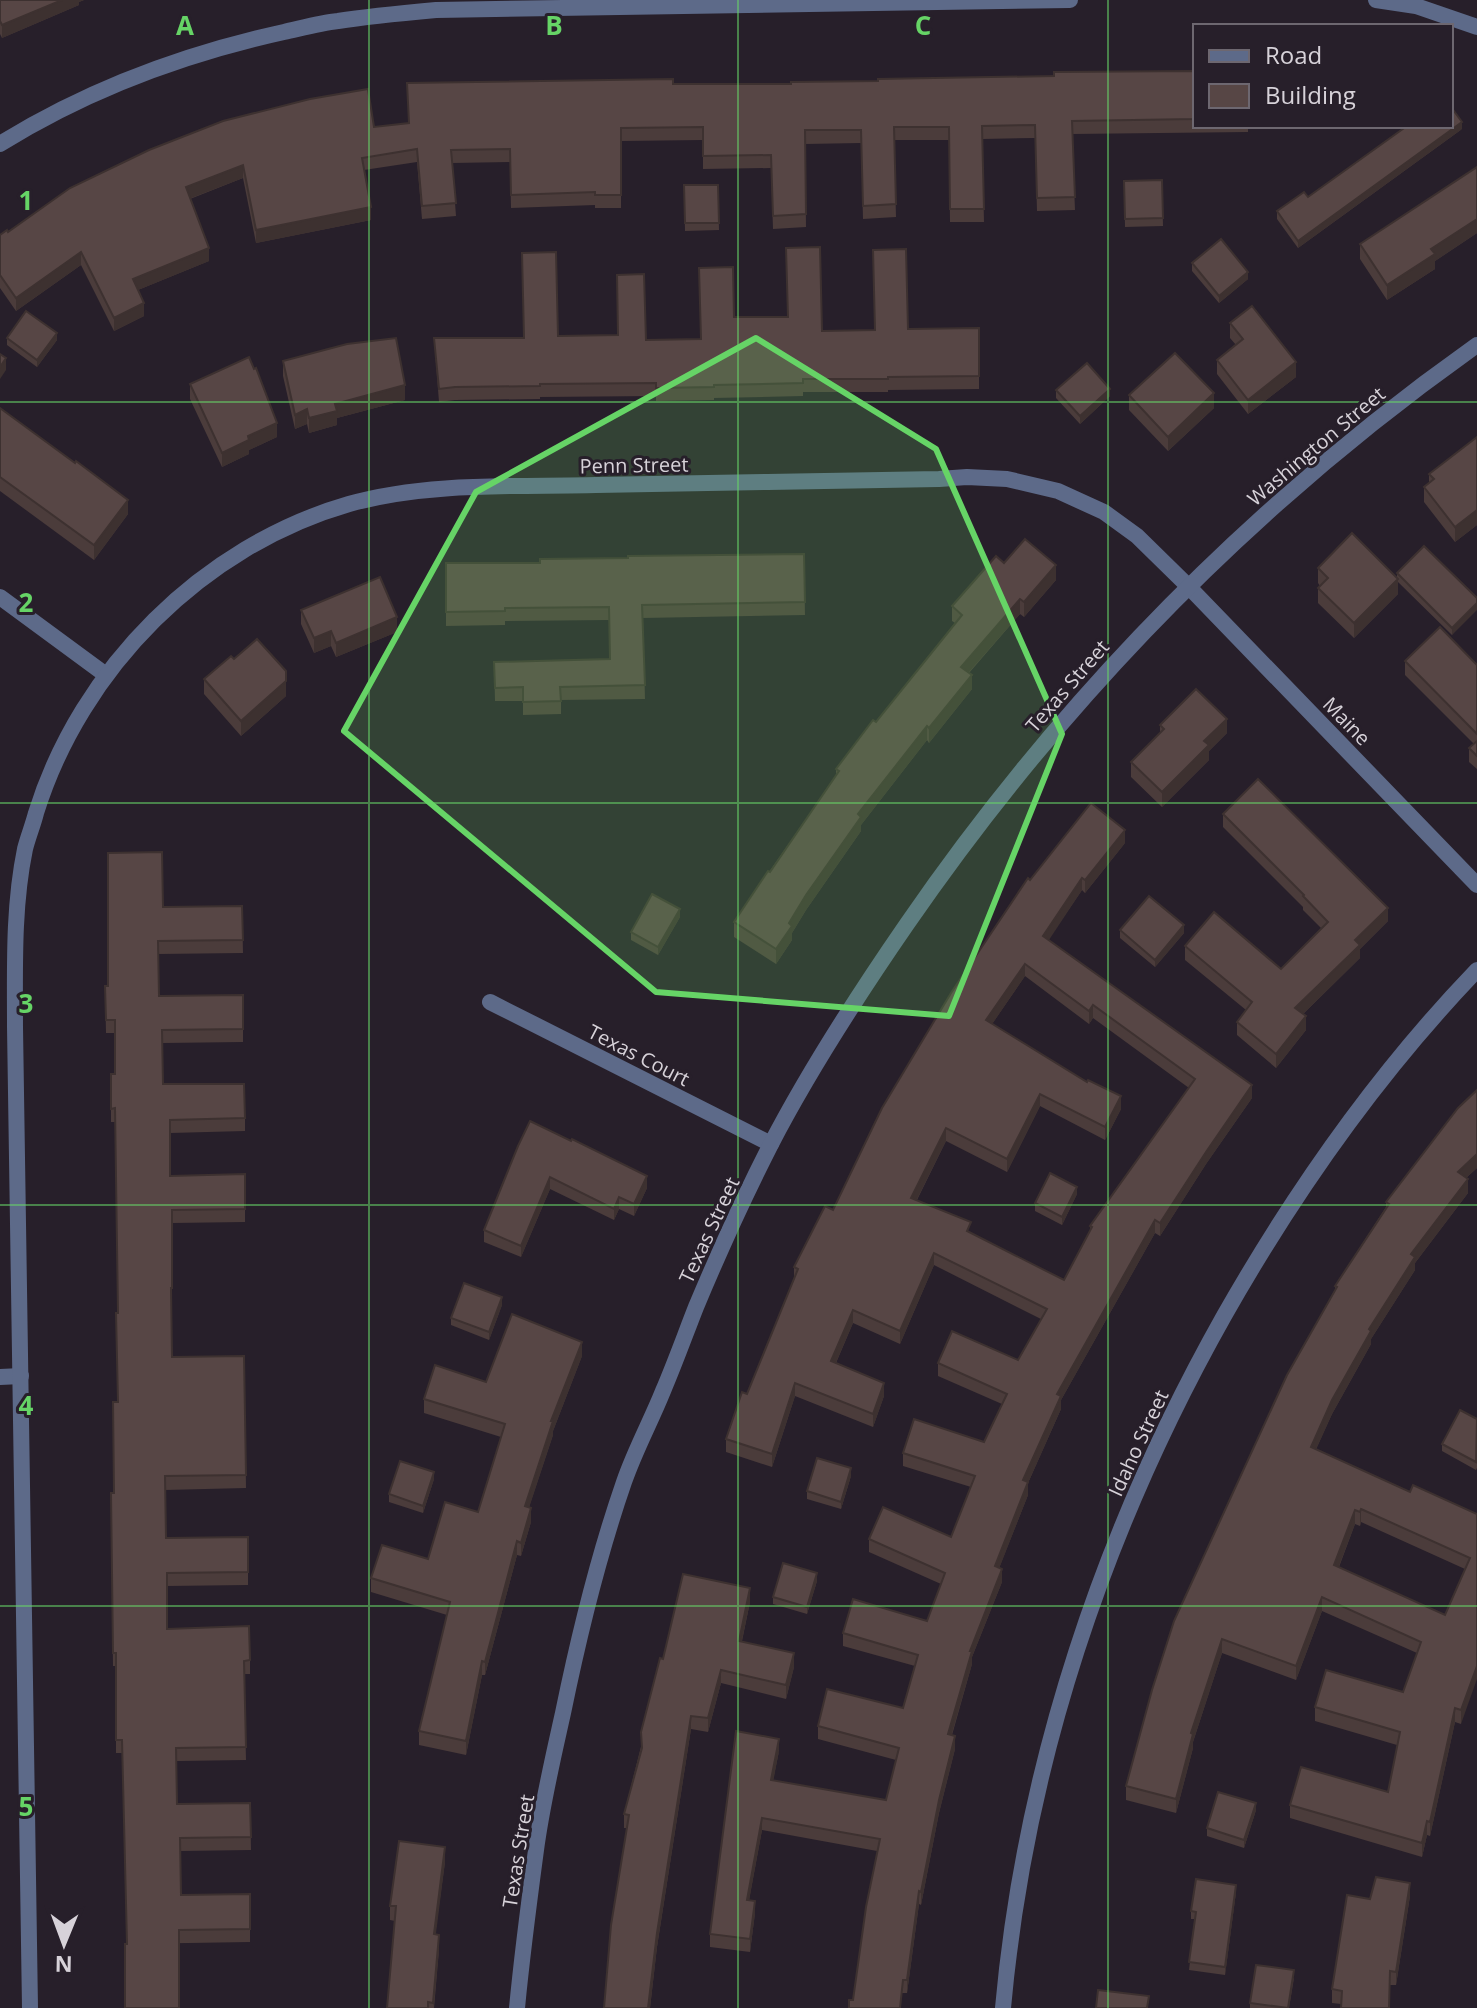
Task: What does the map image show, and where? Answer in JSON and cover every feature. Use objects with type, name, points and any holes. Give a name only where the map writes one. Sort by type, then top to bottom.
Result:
[{"type":"street","points":[[0,144],[88,96],[162,65],[239,42],[336,21],[436,10],[1070,0]]},
{"type":"street","points":[[1376,0],[1416,6],[1477,27]]},
{"type":"street","name":"Washington Street","points":[[1188,586],[1295,487],[1416,388],[1477,345]]},
{"type":"street","name":"Penn Street","points":[[30,2008],[15,1027],[17,905],[25,848],[43,791],[78,717],[106,675],[140,635],[180,597],[218,567],[262,539],[301,521],[351,504],[452,488],[967,477],[1007,479],[1058,491],[1104,512],[1137,536],[1188,586]]},
{"type":"street","name":"Maine","points":[[1188,586],[1477,885]]},
{"type":"street","name":"Texas Street","points":[[517,2008],[536,1846],[571,1674],[599,1564],[636,1447],[662,1394],[735,1218],[771,1144],[813,1070],[862,989],[951,860],[1069,712],[1188,586]]},
{"type":"street","points":[[0,597],[106,675]]},
{"type":"street","name":"Idaho Street","points":[[1003,2008],[1017,1885],[1057,1716],[1099,1583],[1151,1458],[1199,1361],[1259,1255],[1316,1167],[1379,1082],[1477,970]]},
{"type":"street","name":"Texas Court","points":[[490,1002],[771,1144]]},
{"type":"street","points":[[0,1377],[21,1376]]},
{"type":"highlighted area","points":[[756,338],[936,449],[1062,734],[949,1016],[656,992],[344,731],[476,492]]},
{"type":"building","points":[[0,0],[62,0],[2,25]]},
{"type":"building","points":[[1193,71],[1193,119],[1072,121],[1075,197],[1037,198],[1035,125],[982,126],[984,209],[950,209],[949,127],[894,127],[896,204],[863,206],[861,130],[805,130],[806,214],[773,216],[771,155],[703,156],[703,127],[621,128],[621,195],[595,195],[595,192],[511,195],[510,149],[451,150],[456,203],[422,206],[417,149],[362,158],[371,207],[256,230],[243,165],[186,187],[209,248],[133,279],[144,303],[114,318],[81,252],[16,298],[0,275],[0,235],[70,188],[149,150],[223,121],[310,99],[368,89],[374,127],[409,123],[407,83],[673,79],[673,84],[791,84],[1054,76],[1054,72]]},
{"type":"building","points":[[1453,110],[1462,122],[1298,241],[1277,211],[1304,192],[1308,197],[1404,128],[1453,128]]},
{"type":"building","points":[[1477,167],[1477,219],[1431,249],[1435,254],[1387,285],[1360,244]]},
{"type":"building","points":[[1162,180],[1163,218],[1125,219],[1124,181]]},
{"type":"building","points":[[684,185],[718,185],[719,223],[685,223]]},
{"type":"building","points":[[1221,239],[1248,272],[1219,296],[1192,263]]},
{"type":"building","points":[[820,247],[822,331],[875,330],[873,250],[906,249],[908,329],[979,328],[979,376],[803,379],[803,383],[714,387],[656,388],[656,383],[439,389],[434,338],[524,338],[522,253],[556,252],[558,336],[618,335],[617,275],[644,274],[646,340],[701,339],[699,268],[733,267],[734,317],[788,317],[786,248]]},
{"type":"building","points":[[1252,306],[1296,362],[1248,400],[1217,360],[1243,339],[1230,323]]},
{"type":"building","points":[[26,311],[57,333],[37,360],[7,338]]},
{"type":"building","points":[[396,338],[405,385],[335,404],[337,411],[309,418],[307,409],[295,415],[283,361],[347,344]]},
{"type":"building","points":[[1175,353],[1214,393],[1168,437],[1129,395]]},
{"type":"building","points":[[249,357],[277,423],[248,436],[249,440],[222,453],[190,384]]},
{"type":"building","points":[[1087,363],[1110,389],[1080,416],[1056,390]]},
{"type":"building","points":[[0,408],[128,500],[94,545],[0,477]]},
{"type":"building","points":[[1477,437],[1477,510],[1455,527],[1424,487],[1434,479],[1429,474]]},
{"type":"building","points":[[1352,533],[1398,579],[1354,623],[1318,588],[1328,578],[1318,568]]},
{"type":"building","points":[[1025,539],[1056,565],[1024,602],[1020,599],[961,667],[972,675],[929,728],[927,726],[858,814],[861,817],[806,895],[789,923],[792,926],[776,949],[734,922],[839,771],[836,769],[962,615],[952,606],[996,556],[1004,563]]},
{"type":"building","points":[[1424,546],[1477,598],[1477,603],[1452,628],[1397,573]]},
{"type":"building","points":[[804,554],[805,602],[642,605],[645,685],[560,687],[561,701],[523,702],[523,687],[495,688],[494,662],[610,659],[609,607],[446,612],[446,563],[540,563],[540,559],[628,556]]},
{"type":"building","points":[[380,577],[397,617],[336,643],[331,631],[314,638],[301,610]]},
{"type":"building","points":[[1440,627],[1477,665],[1477,734],[1405,661]]},
{"type":"building","points":[[257,639],[286,671],[286,681],[241,721],[204,679]]},
{"type":"building","points":[[1196,689],[1227,719],[1204,741],[1209,745],[1162,792],[1131,762],[1164,729],[1160,725]]},
{"type":"building","points":[[1477,741],[1477,756],[1469,748]]},
{"type":"building","points":[[1258,779],[1388,908],[1355,940],[1360,945],[1295,1008],[1306,1016],[1276,1054],[1237,1022],[1252,1002],[1185,946],[1214,912],[1281,969],[1328,922],[1223,814]]},
{"type":"building","points":[[1091,803],[1125,830],[1085,880],[1082,878],[1043,936],[1252,1085],[1160,1223],[1155,1220],[1057,1394],[1061,1396],[1023,1480],[1028,1482],[995,1566],[1002,1569],[970,1651],[948,1734],[955,1736],[919,1891],[907,1980],[903,1980],[900,2008],[849,2008],[849,2000],[853,2000],[866,1907],[880,1839],[762,1818],[747,1900],[755,1901],[750,1939],[710,1934],[736,1731],[779,1739],[771,1780],[886,1800],[899,1748],[818,1726],[827,1689],[903,1708],[918,1655],[843,1633],[853,1599],[927,1621],[945,1573],[869,1539],[883,1507],[951,1537],[975,1476],[903,1453],[914,1419],[984,1442],[1007,1394],[938,1363],[952,1331],[1018,1360],[1047,1309],[934,1253],[900,1331],[853,1310],[831,1361],[884,1383],[873,1414],[795,1383],[772,1454],[726,1439],[742,1392],[747,1394],[798,1269],[794,1267],[825,1206],[833,1210],[882,1108],[951,993],[1028,878],[1030,880]],"holes":[[[1025,964],[1089,1011],[1093,1005],[1195,1079],[1090,1226],[1064,1280],[967,1231],[971,1222],[911,1198],[946,1128],[1007,1159],[1040,1094],[1105,1127],[1121,1096],[1087,1082],[986,1020]]]},
{"type":"building","points":[[162,852],[163,907],[242,906],[243,940],[158,941],[159,996],[243,995],[243,1029],[162,1030],[163,1084],[244,1084],[245,1118],[170,1120],[170,1176],[245,1174],[245,1209],[172,1210],[171,1288],[172,1357],[244,1356],[246,1475],[165,1476],[166,1538],[248,1537],[248,1572],[167,1573],[167,1629],[249,1626],[250,1660],[244,1661],[246,1747],[176,1748],[177,1804],[250,1803],[251,1837],[180,1838],[181,1895],[250,1894],[250,1929],[179,1930],[179,2008],[125,2008],[127,1944],[122,1740],[116,1740],[116,1653],[113,1653],[111,1493],[114,1493],[113,1402],[118,1402],[118,1313],[115,1108],[111,1109],[111,1074],[115,1074],[115,1020],[106,1020],[105,986],[108,986],[108,853]]},
{"type":"building","points":[[652,894],[680,909],[658,947],[631,932]]},
{"type":"building","points":[[1149,896],[1184,925],[1155,960],[1120,930]]},
{"type":"building","points":[[1477,1090],[1477,1154],[1458,1172],[1468,1179],[1411,1254],[1415,1257],[1369,1329],[1371,1331],[1332,1400],[1311,1447],[1410,1492],[1413,1485],[1477,1514],[1477,1666],[1461,1710],[1455,1708],[1430,1822],[1427,1821],[1422,1843],[1290,1805],[1301,1767],[1388,1792],[1400,1732],[1315,1707],[1326,1670],[1403,1692],[1421,1642],[1322,1597],[1296,1666],[1222,1639],[1191,1733],[1176,1799],[1126,1786],[1174,1621],[1287,1375],[1335,1286],[1389,1204],[1386,1202],[1458,1108]],"holes":[[[1361,1509],[1470,1558],[1445,1615],[1334,1565],[1355,1510],[1360,1512]]]},
{"type":"building","points":[[530,1121],[647,1176],[634,1204],[619,1197],[614,1209],[550,1177],[521,1246],[484,1230]]},
{"type":"building","points":[[1050,1173],[1077,1187],[1062,1217],[1035,1203]]},
{"type":"building","points":[[464,1283],[502,1297],[489,1332],[451,1318]]},
{"type":"building","points":[[512,1314],[582,1342],[551,1421],[525,1506],[531,1508],[521,1543],[517,1541],[485,1662],[482,1661],[466,1741],[419,1731],[450,1602],[371,1578],[382,1545],[428,1559],[445,1502],[478,1512],[505,1424],[424,1399],[435,1365],[486,1382]]},
{"type":"building","points":[[1460,1410],[1477,1419],[1476,1462],[1442,1444]]},
{"type":"building","points":[[817,1458],[851,1468],[841,1502],[807,1491]]},
{"type":"building","points":[[400,1461],[434,1472],[423,1506],[389,1494]]},
{"type":"building","points":[[783,1563],[817,1573],[807,1607],[773,1597]]},
{"type":"building","points":[[683,1574],[750,1588],[739,1641],[794,1653],[786,1685],[721,1670],[708,1718],[691,1716],[648,2008],[604,2008],[611,1925],[629,1815],[624,1814],[642,1748],[641,1732],[660,1658],[663,1659]]},
{"type":"building","points":[[1218,1792],[1256,1803],[1244,1840],[1207,1828]]},
{"type":"building","points":[[399,1841],[445,1847],[434,1934],[439,1935],[433,2003],[428,2002],[428,2008],[387,2008],[396,1906],[390,1906]]},
{"type":"building","points":[[1376,1877],[1410,1883],[1396,1972],[1390,1971],[1389,2008],[1341,2008],[1342,1991],[1332,1989],[1347,1895],[1370,1899]]},
{"type":"building","points":[[1196,1879],[1236,1885],[1225,1967],[1189,1962],[1196,1912],[1191,1911]]},
{"type":"building","points":[[1256,1965],[1294,1970],[1288,2008],[1250,2003]]},
{"type":"building","points":[[1098,1990],[1149,1996],[1147,2008],[1096,2008]]}]
